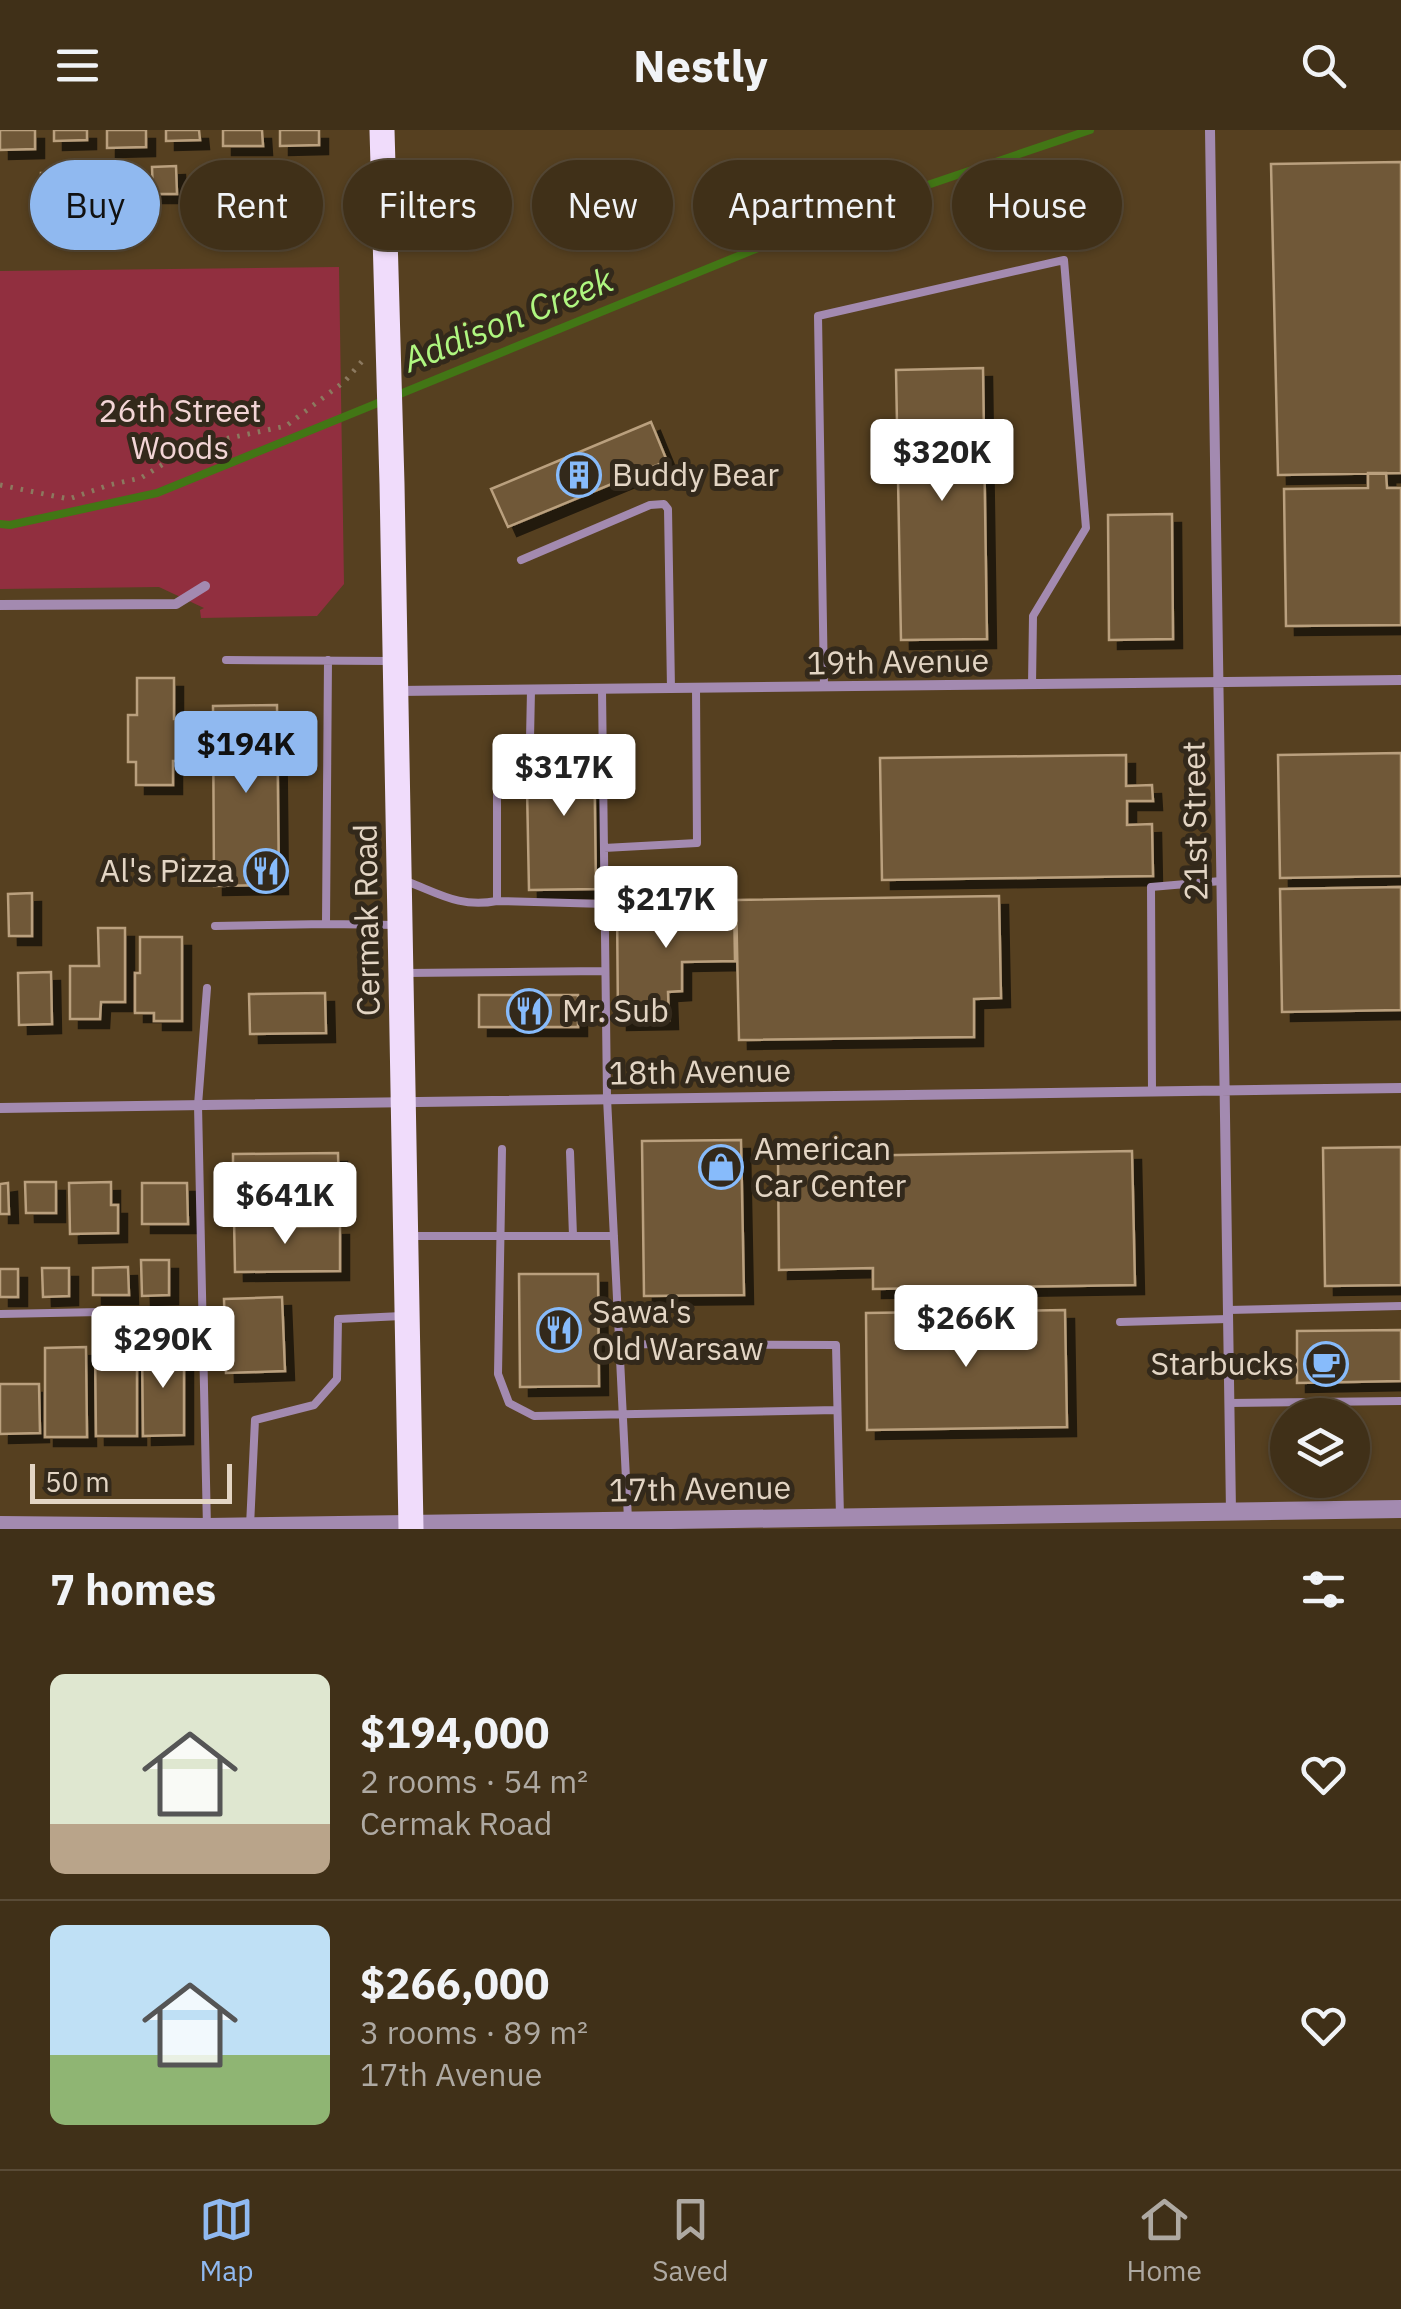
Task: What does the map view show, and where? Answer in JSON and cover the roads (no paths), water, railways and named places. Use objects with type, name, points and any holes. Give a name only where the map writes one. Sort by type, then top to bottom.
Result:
[{"type":"main road","name":"Cermak Road","points":[[382,130],[411,1526]]},
{"type":"street","name":"21st Street","points":[[1210,130],[1231,1520]]},
{"type":"street","points":[[0,605],[176,604],[205,586]]},
{"type":"street","name":"19th Avenue","points":[[396,691],[1401,680]]},
{"type":"street","name":"18th Avenue","points":[[0,1108],[1401,1088]]},
{"type":"street","name":"17th Avenue","points":[[0,1525],[207,1528],[840,1517],[1231,1520],[1401,1509]]},
{"type":"lane","points":[[824,687],[818,316],[1064,260],[1086,528],[1033,616],[1032,685]]},
{"type":"lane","points":[[520,560],[650,505],[664,504],[668,509],[671,689]]},
{"type":"lane","points":[[226,660],[395,661]]},
{"type":"lane","points":[[326,924],[328,660]]},
{"type":"lane","points":[[604,848],[697,842],[696,688]]},
{"type":"lane","points":[[602,689],[607,1098],[628,1520]]},
{"type":"lane","points":[[497,901],[497,795],[530,739],[531,690]]},
{"type":"lane","points":[[399,878],[476,905],[497,901],[605,904]]},
{"type":"lane","points":[[1152,1091],[1152,887],[1220,881]]},
{"type":"lane","points":[[215,926],[399,925]]},
{"type":"lane","points":[[400,973],[605,971]]},
{"type":"lane","points":[[207,988],[198,1105],[207,1528]]},
{"type":"lane","points":[[502,1149],[498,1374],[510,1403],[534,1416],[837,1410]]},
{"type":"lane","points":[[570,1152],[573,1236]]},
{"type":"lane","points":[[404,1236],[614,1236]]},
{"type":"lane","points":[[1120,1322],[1401,1306]]},
{"type":"lane","points":[[0,1314],[202,1310]]},
{"type":"lane","points":[[250,1526],[255,1420],[314,1405],[337,1379],[338,1319],[406,1316]]},
{"type":"lane","points":[[619,1344],[836,1345],[840,1517]]},
{"type":"lane","points":[[1229,1403],[1401,1400]]},
{"type":"waterway","name":"Addison Creek","points":[[0,524],[157,493],[839,215],[1090,130]]},
{"type":"place","name":"Buddy Bear","points":[[579,475]]},
{"type":"place","name":"Al's Pizza","points":[[266,871]]},
{"type":"place","name":"Mr. Sub","points":[[529,1011]]},
{"type":"place","name":"American Car Center","points":[[721,1167]]},
{"type":"place","name":"Sawa's Old Warsaw","points":[[559,1330]]},
{"type":"place","name":"Starbucks","points":[[1326,1364]]},
{"type":"park label","name":"26th Street Woods","points":[[180,430]]}]
